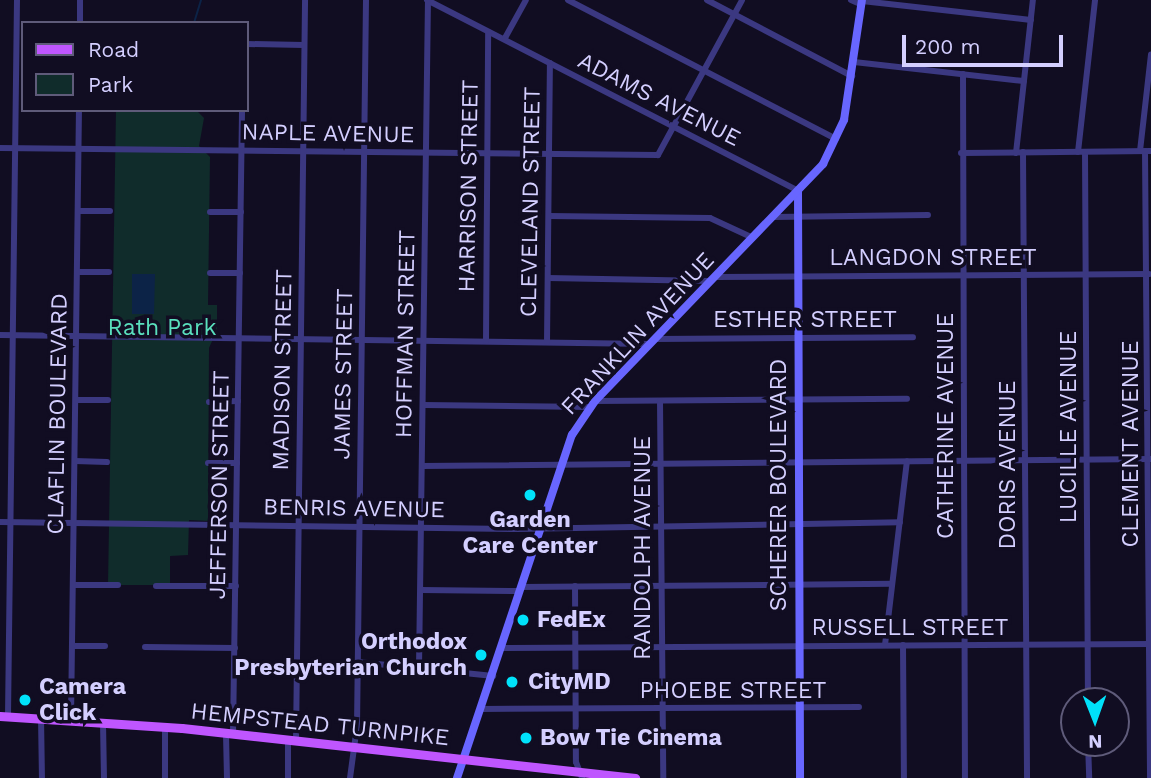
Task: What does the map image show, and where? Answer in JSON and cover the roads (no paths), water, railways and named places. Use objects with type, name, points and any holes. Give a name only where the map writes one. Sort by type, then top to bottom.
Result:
[{"type":"main road","name":"FRANKLIN AVENUE","points":[[457,778],[493,676],[560,465],[593,404],[798,191],[838,140],[852,76],[862,2]]},
{"type":"main road","name":"SCHERER BOULEVARD","points":[[798,191],[800,778]]},
{"type":"main road","name":"HEMPSTEAD TURNPIKE","points":[[4,716],[165,727],[580,775],[635,778]]},
{"type":"street","points":[[4,716],[10,522],[17,0]]},
{"type":"street","points":[[80,0],[80,21]]},
{"type":"street","name":"MADISON STREET","points":[[288,778],[292,741],[298,526],[305,0]]},
{"type":"street","name":"JAMES STREET","points":[[350,778],[358,662],[366,0]]},
{"type":"street","points":[[428,0],[488,32]]},
{"type":"street","name":"HOFFMAN STREET","points":[[419,668],[428,0]]},
{"type":"street","points":[[505,38],[526,0]]},
{"type":"street","points":[[568,0],[838,140]]},
{"type":"street","points":[[707,0],[852,76]]},
{"type":"street","points":[[676,128],[742,0]]},
{"type":"street","points":[[851,0],[1031,20]]},
{"type":"street","name":"DORIS AVENUE","points":[[1027,778],[1024,275],[1019,152],[1033,0]]},
{"type":"street","name":"LUCILLE AVENUE","points":[[1088,687],[1085,275],[1081,152],[1095,0]]},
{"type":"street","name":"ADAMS AVENUE","points":[[488,32],[505,38],[798,191]]},
{"type":"street","name":"HARRISON STREET","points":[[486,341],[488,32]]},
{"type":"street","points":[[248,44],[304,45]]},
{"type":"street","name":"CLEMENT AVENUE","points":[[1150,778],[1149,274],[1145,151],[1151,55]]},
{"type":"street","points":[[853,62],[1024,81]]},
{"type":"street","name":"CLEVELAND STREET","points":[[547,342],[550,63]]},
{"type":"street","name":"CATHERINE AVENUE","points":[[963,74],[961,153],[965,778]]},
{"type":"street","name":"CLAFLIN BOULEVARD","points":[[71,719],[79,112]]},
{"type":"street","name":"JEFFERSON STREET","points":[[227,778],[235,648],[242,112]]},
{"type":"street","name":"NAPLE AVENUE","points":[[0,148],[655,155],[676,128]]},
{"type":"street","points":[[961,153],[1145,151]]},
{"type":"street","points":[[78,211],[110,211]]},
{"type":"street","points":[[210,212],[241,212]]},
{"type":"street","points":[[773,217],[928,215]]},
{"type":"street","points":[[548,216],[710,218],[753,238]]},
{"type":"street","points":[[77,272],[109,272]]},
{"type":"street","points":[[210,273],[240,273]]},
{"type":"street","name":"LANGDON STREET","points":[[548,278],[1149,274]]},
{"type":"street","name":"ESTHER STREET","points":[[0,335],[547,342],[913,337]]},
{"type":"street","points":[[423,405],[907,399]]},
{"type":"street","points":[[76,400],[108,400]]},
{"type":"street","points":[[209,402],[238,401]]},
{"type":"street","name":"RANDOLPH AVENUE","points":[[660,401],[663,778]]},
{"type":"street","points":[[422,466],[1150,459]]},
{"type":"street","points":[[75,461],[107,462]]},
{"type":"street","points":[[885,645],[907,461]]},
{"type":"street","points":[[208,463],[237,463]]},
{"type":"street","name":"BENRIS AVENUE","points":[[0,522],[421,527],[900,522]]},
{"type":"street","points":[[421,590],[892,584]]},
{"type":"street","points":[[73,585],[118,585]]},
{"type":"street","points":[[156,586],[236,586]]},
{"type":"street","points":[[575,586],[576,709],[580,775]]},
{"type":"street","name":"RUSSELL STREET","points":[[502,648],[1150,644]]},
{"type":"street","points":[[903,645],[904,778]]},
{"type":"street","points":[[73,646],[105,646]]},
{"type":"street","points":[[145,647],[235,648]]},
{"type":"street","points":[[358,662],[493,676]]},
{"type":"street","name":"PHOEBE STREET","points":[[481,709],[859,707]]},
{"type":"street","points":[[41,718],[42,778]]},
{"type":"street","points":[[103,722],[104,778]]},
{"type":"street","points":[[165,727],[165,778]]},
{"type":"street","points":[[1088,757],[1088,778]]},
{"type":"water","points":[[132,274],[155,274],[154,314],[132,314]]},
{"type":"waterway","points":[[195,21],[201,0]]},
{"type":"place","name":"Garden Care Center","points":[[530,495]]},
{"type":"place","name":"FedEx","points":[[523,620]]},
{"type":"place","name":"Orthodox Presbyterian Church","points":[[481,655]]},
{"type":"place","name":"CityMD","points":[[512,682]]},
{"type":"place","name":"Camera Click","points":[[25,700]]},
{"type":"place","name":"Bow Tie Cinema","points":[[526,738]]},
{"type":"park label","name":"Rath Park","points":[[162,328]]}]
